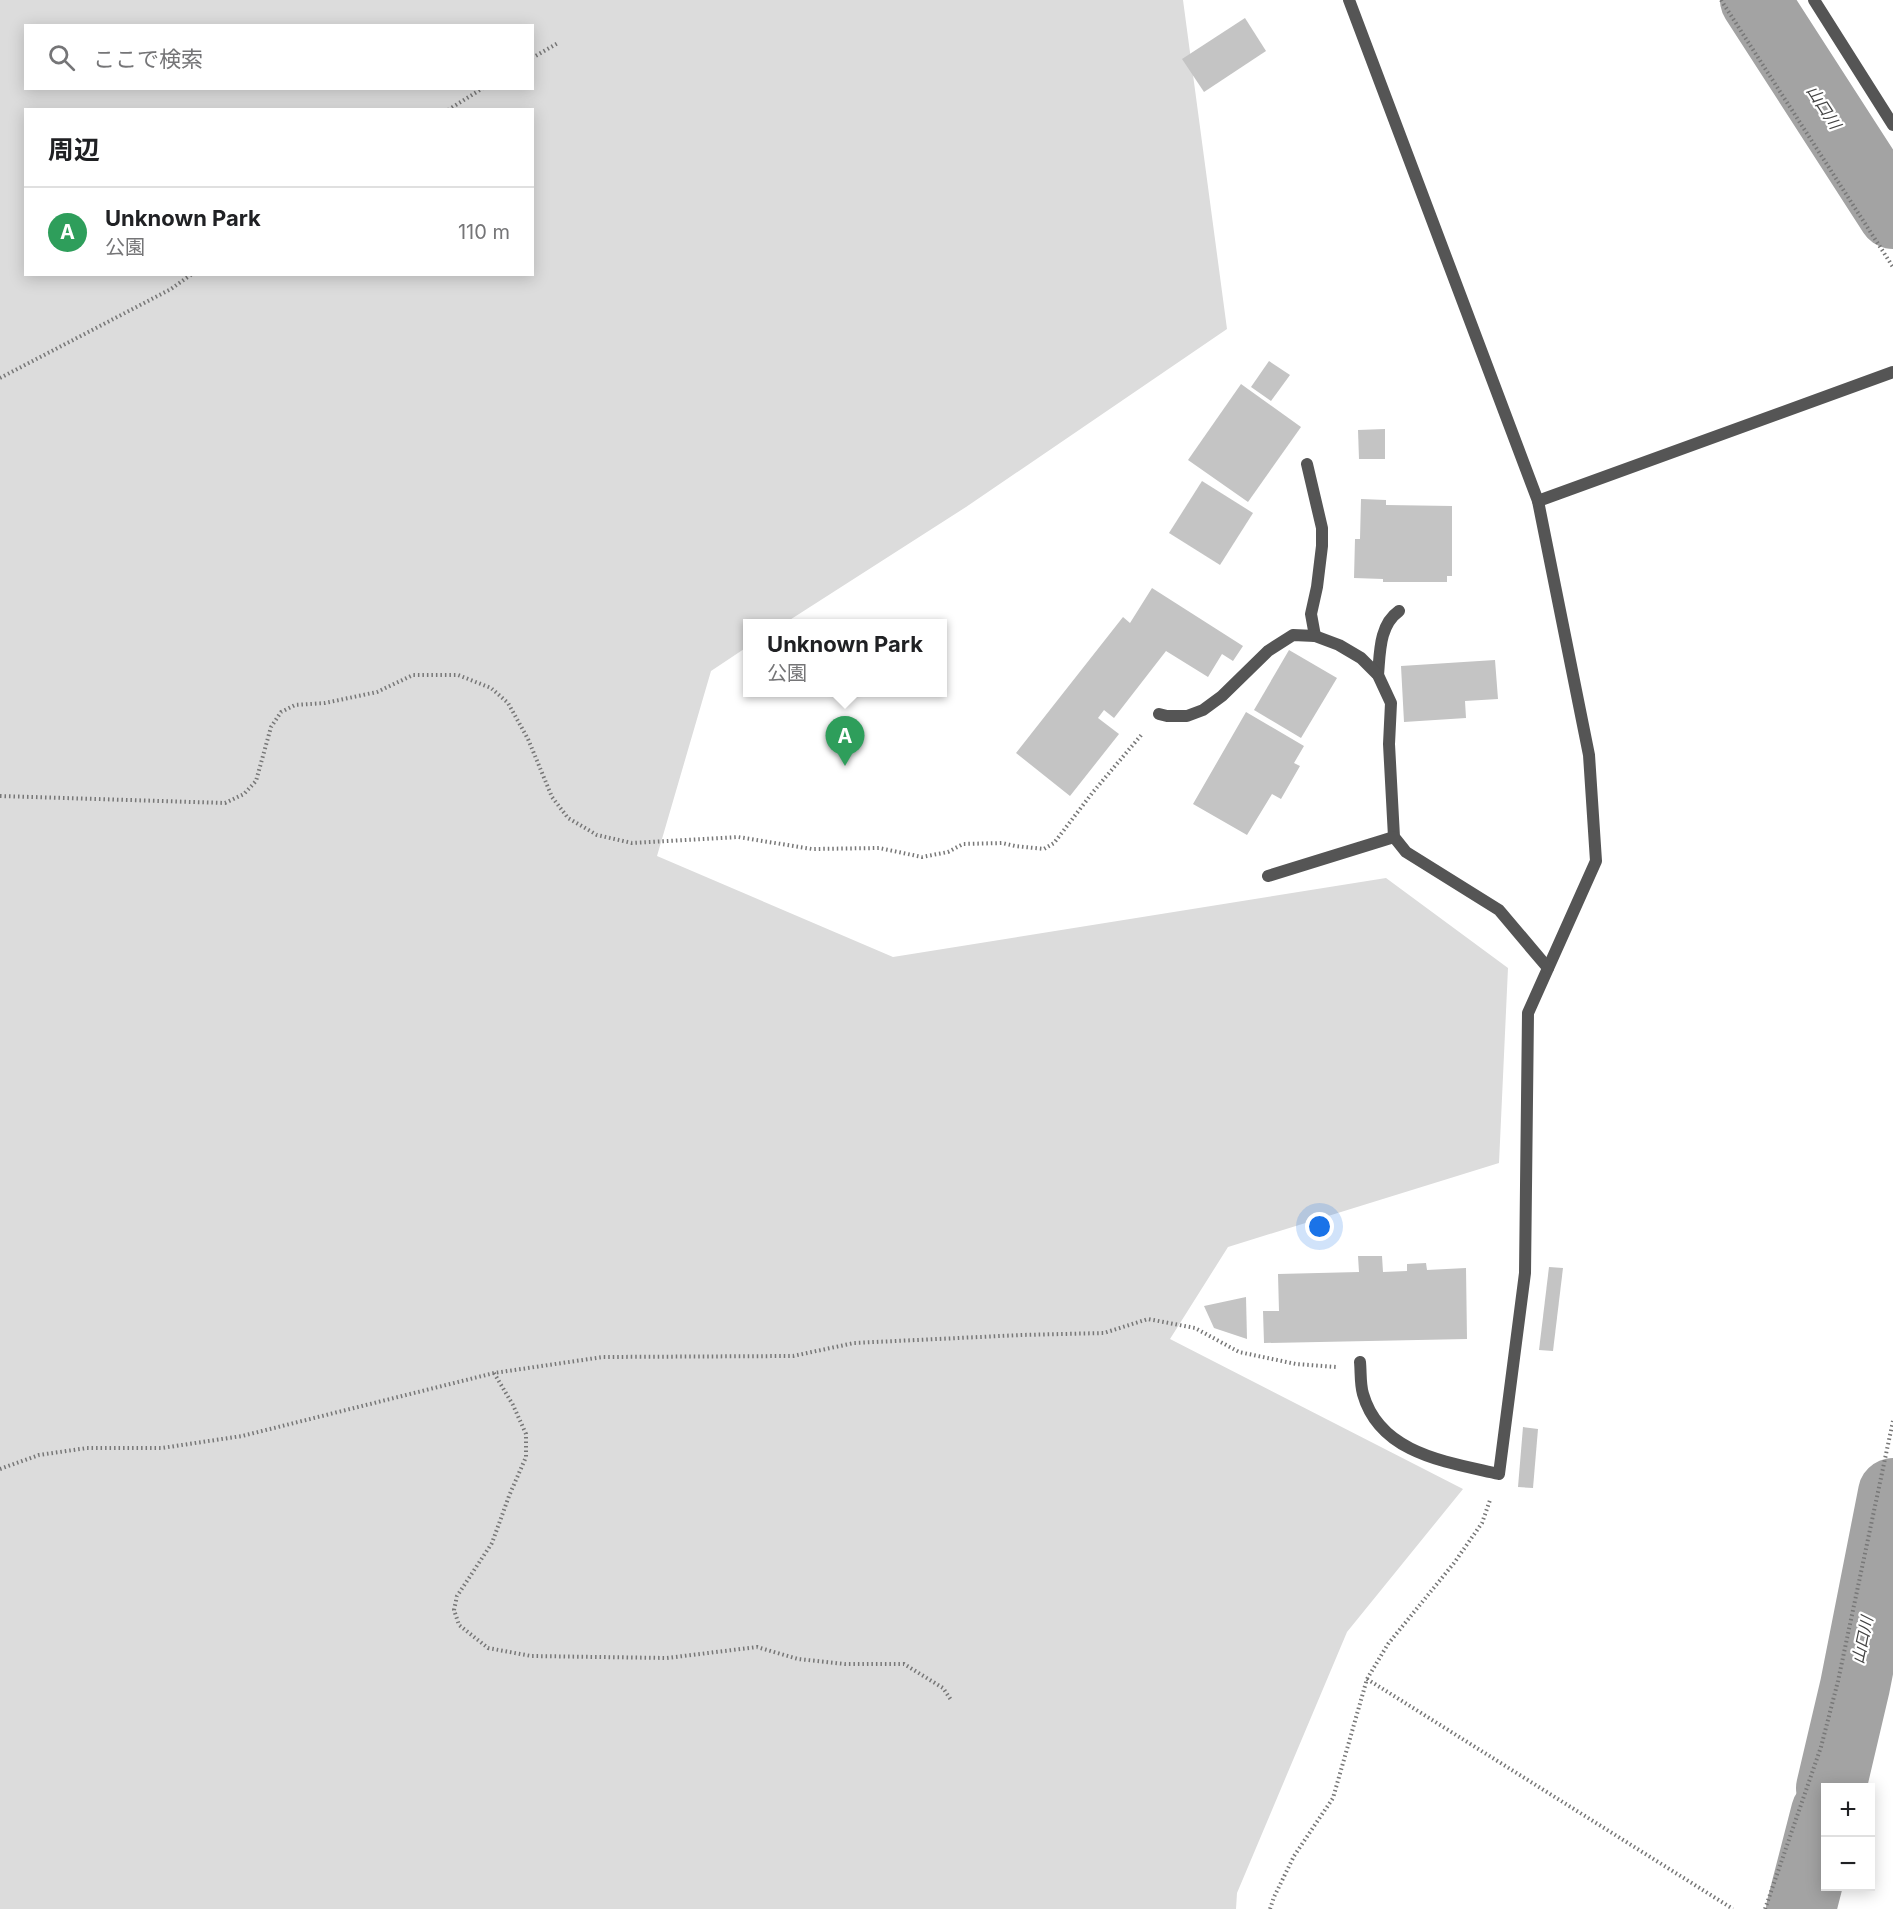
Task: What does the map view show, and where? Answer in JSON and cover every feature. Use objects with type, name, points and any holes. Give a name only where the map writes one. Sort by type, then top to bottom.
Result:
[{"type":"street","points":[[1349,0],[1538,501],[1589,755],[1596,861],[1528,1013],[1525,1273],[1499,1474],[1432,1458],[1404,1446],[1381,1429],[1370,1412],[1362,1392],[1360,1365]]},
{"type":"street","points":[[1815,0],[1893,125]]},
{"type":"street","points":[[1538,501],[1893,372]]},
{"type":"street","points":[[1307,464],[1322,528],[1317,587],[1311,614],[1315,636]]},
{"type":"street","points":[[1378,675],[1382,636],[1392,616],[1400,611]]},
{"type":"street","points":[[1159,714],[1187,716],[1203,711],[1222,696],[1268,651],[1293,635],[1315,636],[1339,645],[1361,658],[1378,675],[1390,703],[1389,744],[1394,837],[1406,852],[1499,910],[1548,968]]},
{"type":"street","points":[[1268,876],[1394,837]]},
{"type":"path","points":[[1721,0],[1893,267]]},
{"type":"path","points":[[534,57],[558,43]]},
{"type":"path","points":[[451,108],[480,90]]},
{"type":"path","points":[[0,378],[171,289],[189,276]]},
{"type":"path","points":[[0,796],[225,803],[244,794],[256,782],[271,727],[281,712],[295,705],[325,703],[377,692],[413,675],[459,675],[491,688],[508,703],[528,739],[552,797],[568,818],[597,836],[632,843],[738,837],[812,849],[879,848],[922,857],[948,852],[963,844],[1002,843],[1044,849],[1054,843],[1093,792],[1159,714]]},
{"type":"path","points":[[0,1468],[39,1455],[87,1448],[162,1448],[242,1436],[494,1373],[603,1357],[793,1356],[854,1343],[1104,1333],[1148,1319],[1195,1328],[1239,1352],[1296,1364],[1360,1365]]},
{"type":"path","points":[[494,1373],[513,1405],[526,1434],[526,1457],[492,1543],[457,1596],[454,1610],[459,1625],[488,1648],[531,1656],[667,1658],[757,1647],[798,1659],[845,1664],[904,1664],[943,1688],[951,1700]]},
{"type":"path","points":[[1765,1909],[1821,1747],[1838,1681],[1893,1421]]},
{"type":"path","points":[[1270,1909],[1294,1856],[1333,1798],[1367,1679],[1388,1644],[1454,1563],[1482,1523],[1499,1474]]},
{"type":"path","points":[[1367,1679],[1734,1909]]},
{"type":"shaded area","points":[[0,0],[1183,0],[1227,329],[966,507],[791,619],[743,619],[743,650],[711,671],[657,856],[893,957],[1386,878],[1508,968],[1499,1163],[1228,1247],[1170,1339],[1463,1489],[1347,1632],[1237,1893],[1236,1909],[0,1909]]},
{"type":"building","points":[[1245,18],[1266,51],[1204,92],[1182,59]]},
{"type":"building","points":[[1269,361],[1290,375],[1271,401],[1251,387]]},
{"type":"building","points":[[1241,384],[1301,427],[1248,502],[1188,460]]},
{"type":"building","points":[[1385,429],[1385,459],[1359,459],[1358,430]]},
{"type":"building","points":[[1202,481],[1253,513],[1220,565],[1169,533]]},
{"type":"building","points":[[1361,499],[1386,500],[1386,505],[1452,506],[1452,576],[1447,576],[1447,582],[1383,582],[1383,579],[1354,578],[1355,539],[1360,539]]},
{"type":"building","points":[[1152,588],[1243,646],[1233,661],[1222,654],[1208,677],[1166,651],[1114,718],[1104,710],[1098,718],[1119,734],[1070,796],[1016,753],[1123,617],[1130,623]]},
{"type":"building","points":[[1289,650],[1337,678],[1301,738],[1254,710]]},
{"type":"building","points":[[1495,660],[1498,699],[1465,701],[1466,718],[1404,722],[1401,666]]},
{"type":"building","points":[[1246,712],[1304,746],[1294,763],[1300,766],[1281,799],[1272,794],[1247,835],[1193,804]]},
{"type":"building","points":[[1358,1256],[1382,1256],[1383,1272],[1407,1271],[1407,1264],[1426,1263],[1427,1270],[1466,1268],[1467,1339],[1264,1343],[1263,1311],[1279,1311],[1278,1274],[1359,1272]]},
{"type":"building","points":[[1549,1267],[1563,1268],[1553,1351],[1539,1350]]},
{"type":"building","points":[[1246,1297],[1247,1339],[1214,1328],[1204,1306]]},
{"type":"building","points":[[1523,1427],[1538,1429],[1533,1488],[1518,1487]]},
{"type":"waterway","name":"山口川","points":[[1755,0],[1893,214]]},
{"type":"waterway","name":"山口川","points":[[1832,1783],[1855,1686],[1893,1493]]},
{"type":"waterway","name":"山口川","points":[[1801,1909],[1821,1831]]},
{"type":"place","name":"Unknown Park","points":[[845,766]]}]
